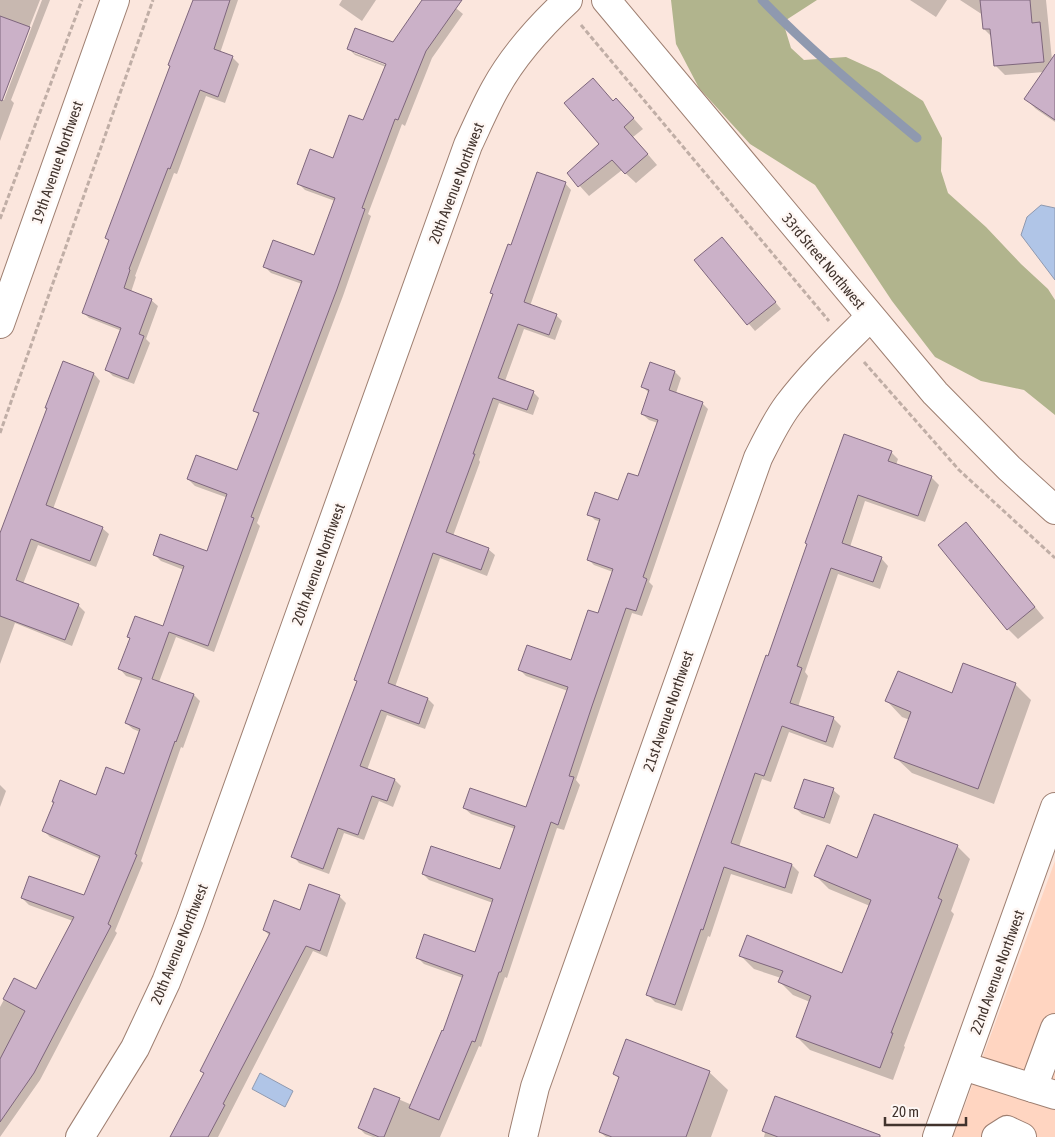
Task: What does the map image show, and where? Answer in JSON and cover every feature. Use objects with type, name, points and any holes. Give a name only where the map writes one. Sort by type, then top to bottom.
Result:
[{"type":"street","name":"19th Avenue Northwest","points":[[0,324],[6,291],[115,0]]},
{"type":"street","name":"33rd Street Northwest","points":[[606,0],[935,393],[1009,468],[1055,510]]},
{"type":"street","name":"20th Avenue Northwest","points":[[80,1137],[136,1048],[166,982],[190,922],[468,145],[495,88],[522,49],[566,2]]},
{"type":"street","name":"21st Avenue Northwest","points":[[523,1137],[535,1087],[758,458],[773,427],[788,405],[870,317]]},
{"type":"street","name":"22nd Avenue Northwest","points":[[937,1137],[1053,821]]},
{"type":"street","points":[[963,1066],[1044,1091],[1055,1028]]},
{"type":"street","points":[[996,1137],[1007,1130],[1022,1137]]},
{"type":"path","points":[[0,219],[82,0]]},
{"type":"path","points":[[0,433],[153,0]]},
{"type":"path","points":[[566,2],[846,341],[959,470],[1055,558]]},
{"type":"shaded area","points":[[1055,861],[1055,1137],[951,1137],[962,1113]]},
{"type":"green space","points":[[671,0],[817,0],[783,22],[791,48],[804,60],[846,57],[879,72],[923,101],[942,138],[941,171],[948,193],[986,227],[1048,289],[1055,300],[1055,415],[1024,390],[981,381],[935,357],[892,301],[815,185],[750,144],[699,88],[676,44]]},
{"type":"water","points":[[1041,205],[1055,208],[1055,280],[1021,235],[1027,217]]},
{"type":"water","points":[[260,1073],[293,1091],[285,1107],[252,1089]]},
{"type":"building","points":[[193,0],[230,0],[214,49],[233,56],[218,97],[200,90],[129,269],[124,288],[152,299],[139,334],[144,336],[128,379],[105,370],[121,328],[82,313],[109,240],[105,238]]},
{"type":"building","points":[[422,0],[462,0],[426,51],[398,120],[395,119],[362,208],[365,209],[337,289],[251,517],[254,518],[208,646],[169,632],[152,679],[194,694],[175,741],[135,854],[137,855],[108,924],[111,926],[34,1073],[0,1122],[0,1059],[25,1011],[3,999],[14,978],[36,989],[74,917],[21,898],[29,876],[84,895],[100,856],[42,831],[54,802],[52,802],[60,780],[96,795],[106,767],[124,774],[140,729],[125,723],[142,678],[118,669],[130,638],[127,637],[135,616],[163,626],[184,566],[153,555],[160,534],[207,551],[227,494],[187,479],[196,455],[237,470],[259,413],[253,411],[302,281],[263,267],[273,240],[314,255],[335,198],[297,184],[310,149],[333,158],[349,115],[363,120],[386,64],[347,49],[355,28],[393,42]]},
{"type":"building","points":[[980,0],[1030,0],[1032,23],[1040,22],[1044,62],[994,66],[990,29],[983,29]]},
{"type":"building","points":[[0,16],[30,27],[2,101],[0,100]]},
{"type":"building","points":[[1055,54],[1055,120],[1024,99]]},
{"type":"building","points":[[593,78],[613,101],[616,98],[634,118],[624,127],[648,154],[625,174],[612,160],[578,187],[567,173],[599,144],[564,103]]},
{"type":"building","points":[[537,172],[566,182],[524,302],[557,314],[549,335],[518,324],[498,378],[534,391],[527,410],[493,398],[473,454],[475,454],[446,532],[489,548],[481,570],[433,553],[388,683],[428,698],[419,724],[381,710],[360,766],[395,779],[387,801],[372,796],[358,835],[338,828],[323,869],[291,857],[357,681],[354,680],[493,294],[490,293],[508,244],[511,245]]},
{"type":"building","points":[[722,237],[776,302],[747,325],[694,260]]},
{"type":"building","points":[[63,361],[94,373],[46,505],[103,527],[90,561],[31,539],[16,580],[79,604],[65,640],[0,616],[0,533]]},
{"type":"building","points":[[650,362],[675,371],[669,390],[703,402],[643,577],[647,579],[636,611],[626,608],[592,706],[569,776],[574,777],[558,825],[551,822],[501,972],[499,972],[475,1042],[472,1041],[439,1120],[409,1108],[443,1031],[463,975],[416,958],[424,934],[475,952],[493,899],[422,874],[431,846],[500,869],[515,826],[463,808],[470,788],[526,807],[568,687],[518,670],[527,645],[571,660],[588,610],[598,613],[613,569],[587,560],[600,519],[587,515],[595,492],[618,500],[628,473],[638,476],[658,420],[641,414],[649,390],[641,387]]},
{"type":"building","points":[[844,434],[892,451],[888,461],[932,476],[918,516],[858,495],[842,543],[882,557],[873,582],[831,568],[797,666],[802,668],[790,703],[834,717],[826,742],[782,726],[764,776],[755,773],[731,843],[792,864],[785,888],[724,867],[675,1005],[646,995],[766,655],[768,656],[807,544],[805,543]]},
{"type":"building","points":[[966,522],[1035,607],[1007,630],[938,545]]},
{"type":"building","points":[[963,663],[1016,683],[978,789],[894,758],[911,712],[885,701],[898,671],[952,693]]},
{"type":"building","points":[[804,779],[834,788],[824,818],[794,808]]},
{"type":"building","points":[[874,814],[958,845],[938,898],[942,900],[891,1033],[893,1033],[880,1068],[796,1037],[811,996],[778,982],[783,971],[739,956],[747,935],[842,973],[871,900],[814,876],[827,845],[857,858]]},
{"type":"building","points":[[309,884],[340,895],[320,951],[306,946],[223,1104],[225,1105],[208,1137],[170,1137],[204,1073],[200,1071],[270,933],[263,930],[274,900],[300,910]]},
{"type":"building","points":[[626,1039],[710,1071],[686,1137],[612,1137],[599,1132],[619,1077],[613,1074]]},
{"type":"building","points":[[374,1088],[400,1098],[384,1137],[379,1137],[358,1128]]},
{"type":"building","points":[[775,1096],[880,1135],[880,1137],[778,1137],[762,1131]]},
{"type":"waterway","points":[[762,0],[818,54],[917,138]]}]
